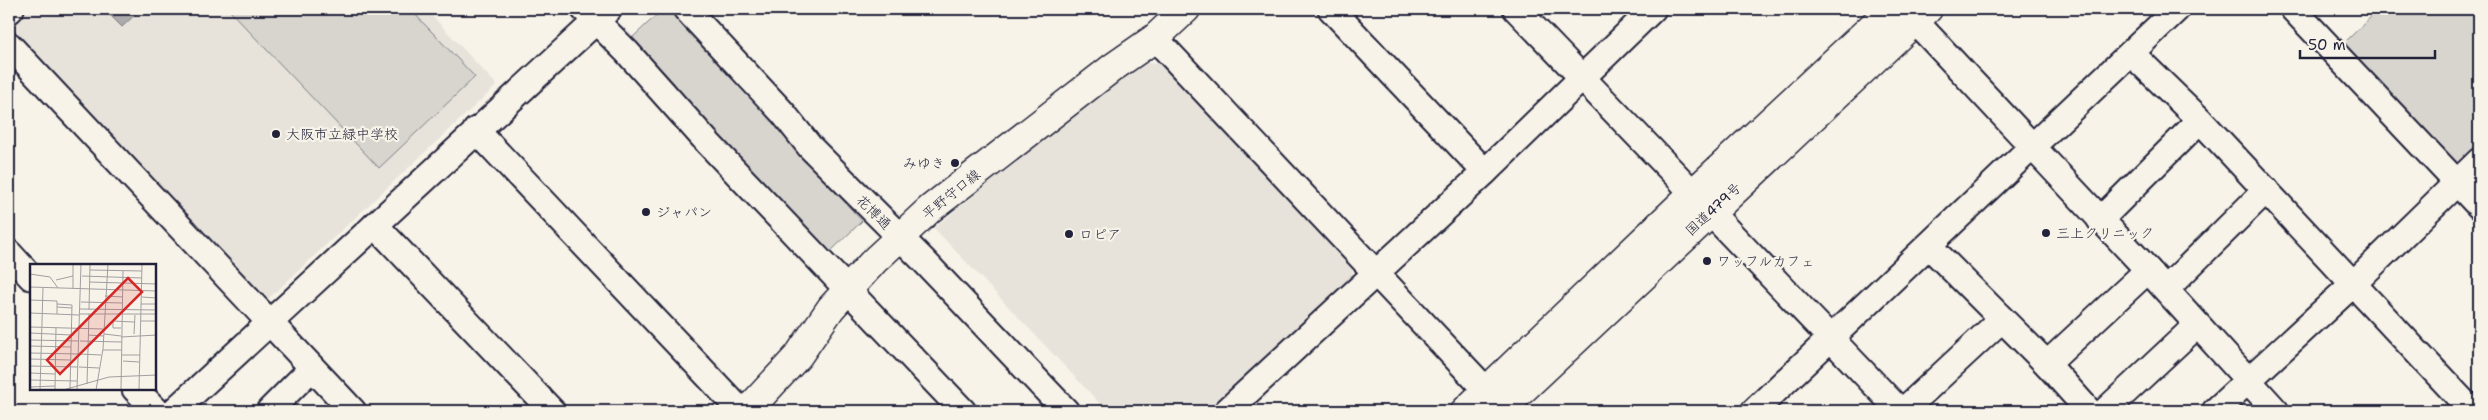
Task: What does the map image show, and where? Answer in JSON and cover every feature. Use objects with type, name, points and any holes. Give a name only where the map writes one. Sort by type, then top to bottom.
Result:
[{"type":"main road","name":"平野守口線","points":[[747,411],[798,356],[831,308],[847,290],[874,261],[930,209],[1112,68],[1155,38],[1186,9]]},
{"type":"main road","name":"国道479号","points":[[1465,411],[1499,405],[1702,203],[1891,9]]},
{"type":"main road","name":"国道479号","points":[[1702,203],[1922,15]]},
{"type":"street","name":"花博通","points":[[686,9],[783,113],[810,147],[1066,411]]},
{"type":"street","points":[[1331,9],[1485,172]]},
{"type":"street","points":[[1516,9],[1901,411],[2002,319]]},
{"type":"street","points":[[1227,411],[1485,172],[1653,9]]},
{"type":"street","points":[[1754,411],[2177,9]]},
{"type":"street","points":[[2293,9],[2479,206]]},
{"type":"street","points":[[174,411],[375,226],[596,13],[627,52],[709,144],[963,411]]},
{"type":"street","points":[[1922,15],[2031,147],[2166,289],[2276,411]]},
{"type":"street","points":[[1155,38],[1499,405]]},
{"type":"street","points":[[9,45],[353,411]]},
{"type":"street","points":[[2131,53],[2200,120],[2352,285],[2472,411]]},
{"type":"street","points":[[2100,220],[2200,120]]},
{"type":"street","points":[[476,130],[741,411]]},
{"type":"street","points":[[2215,411],[2352,285],[2479,160]]},
{"type":"street","points":[[2166,289],[2266,190]]},
{"type":"street","points":[[375,226],[552,411]]},
{"type":"street","points":[[1929,246],[2047,364],[2089,411]]},
{"type":"street","points":[[9,253],[30,277]]},
{"type":"street","points":[[2047,364],[2148,270]]},
{"type":"street","points":[[2105,411],[2197,324]]},
{"type":"street","points":[[269,411],[312,368]]},
{"type":"street","points":[[137,390],[156,411]]},
{"type":"shaded area","name":"大阪市立緑中学校","points":[[28,9],[426,9],[497,85],[265,302],[9,28]]},
{"type":"shaded area","points":[[104,9],[141,9],[122,27]]},
{"type":"shaded area","points":[[228,9],[410,9],[475,77],[379,168]]},
{"type":"shaded area","points":[[663,9],[672,9],[776,119],[818,173],[862,221],[827,255],[714,135],[673,82],[632,38]]},
{"type":"shaded area","points":[[2379,9],[2479,9],[2479,144],[2453,168],[2340,47]]},
{"type":"shaded area","points":[[1144,63],[1164,64],[1352,266],[1353,278],[1212,411],[1107,411],[934,228],[1008,167]]},
{"type":"place","name":"大阪市立緑中学校","points":[[276,134]]},
{"type":"place","name":"みゆき","points":[[955,163]]},
{"type":"place","name":"ジャパン","points":[[646,212]]},
{"type":"place","name":"三上クリニック","points":[[2046,233]]},
{"type":"place","name":"ロピア","points":[[1069,234]]},
{"type":"place","name":"ワッフルカフェ","points":[[1707,261]]}]
